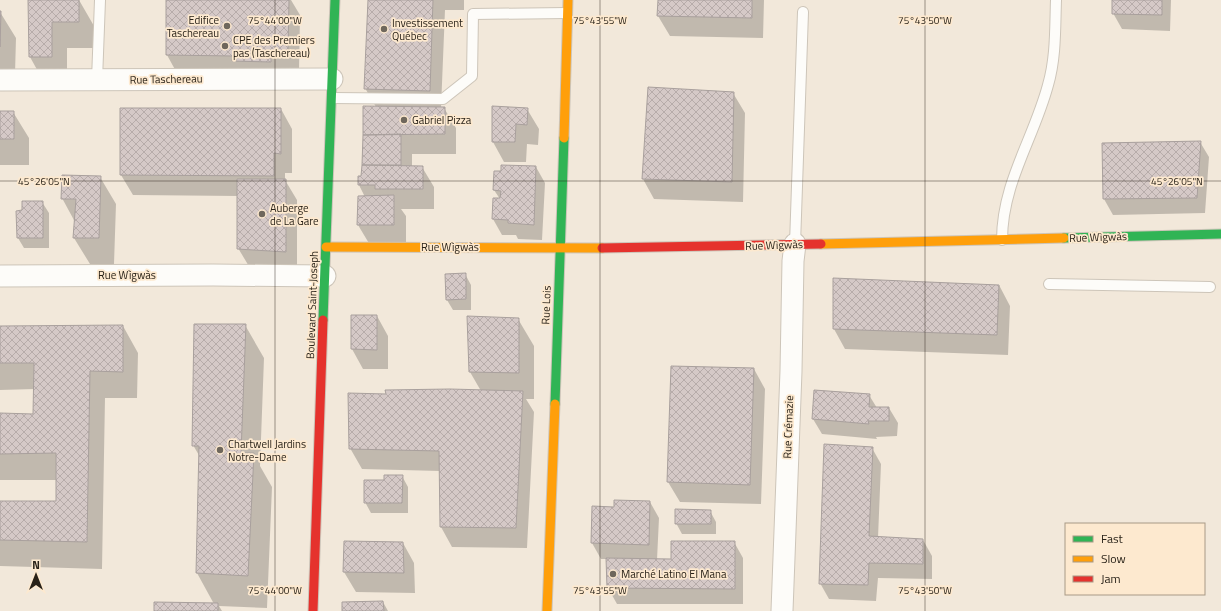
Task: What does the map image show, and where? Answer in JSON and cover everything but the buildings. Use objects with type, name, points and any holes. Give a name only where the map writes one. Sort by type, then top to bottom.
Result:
[{"type":"street","name":"Boulevard Saint-Joseph","points":[[313,611],[335,0]]},
{"type":"street","name":"Rue Lois","points":[[547,611],[568,0]]},
{"type":"street","name":"Rue Taschereau","points":[[0,80],[97,80],[332,88]]},
{"type":"street","name":"Rue Wìgwàs","points":[[326,247],[560,248],[1002,240],[1221,234]]},
{"type":"street","name":"Rue Crémazie","points":[[782,611],[791,371],[793,265],[795,244]]},
{"type":"street","name":"Rue Wìgwàs","points":[[0,276],[213,274],[326,276]]},
{"type":"lane","points":[[97,80],[100,0]]},
{"type":"lane","points":[[1002,240],[1002,229],[1006,204],[1016,167],[1040,109],[1048,85],[1054,54],[1056,0]]},
{"type":"lane","points":[[795,244],[803,12]]},
{"type":"lane","points":[[332,88],[443,99],[472,76],[473,14],[567,13]]},
{"type":"lane","points":[[1049,284],[1210,287]]},
{"type":"traffic: fast","points":[[323,320],[335,0]]},
{"type":"traffic: fast","points":[[555,404],[564,138]]},
{"type":"traffic: fast","points":[[1064,238],[1221,234]]},
{"type":"traffic: slow","points":[[564,138],[568,0]]},
{"type":"traffic: slow","points":[[821,244],[1064,238]]},
{"type":"traffic: slow","points":[[326,247],[602,248]]},
{"type":"traffic: slow","points":[[547,611],[555,404]]},
{"type":"traffic: jam","points":[[602,248],[821,244]]},
{"type":"traffic: jam","points":[[313,611],[323,320]]},
{"type":"place","name":"Edifice Taschereau","points":[[227,26]]},
{"type":"place","name":"Investissement Québec","points":[[384,29]]},
{"type":"place","name":"CPE des Premiers pas (Taschereau)","points":[[225,46]]},
{"type":"place","name":"Gabriel Pizza","points":[[404,120]]},
{"type":"place","name":"Auberge de La Gare","points":[[262,214]]},
{"type":"place","name":"Chartwell Jardins Notre-Dame","points":[[220,450]]},
{"type":"place","name":"Marché Latino El Mana","points":[[613,574]]}]
